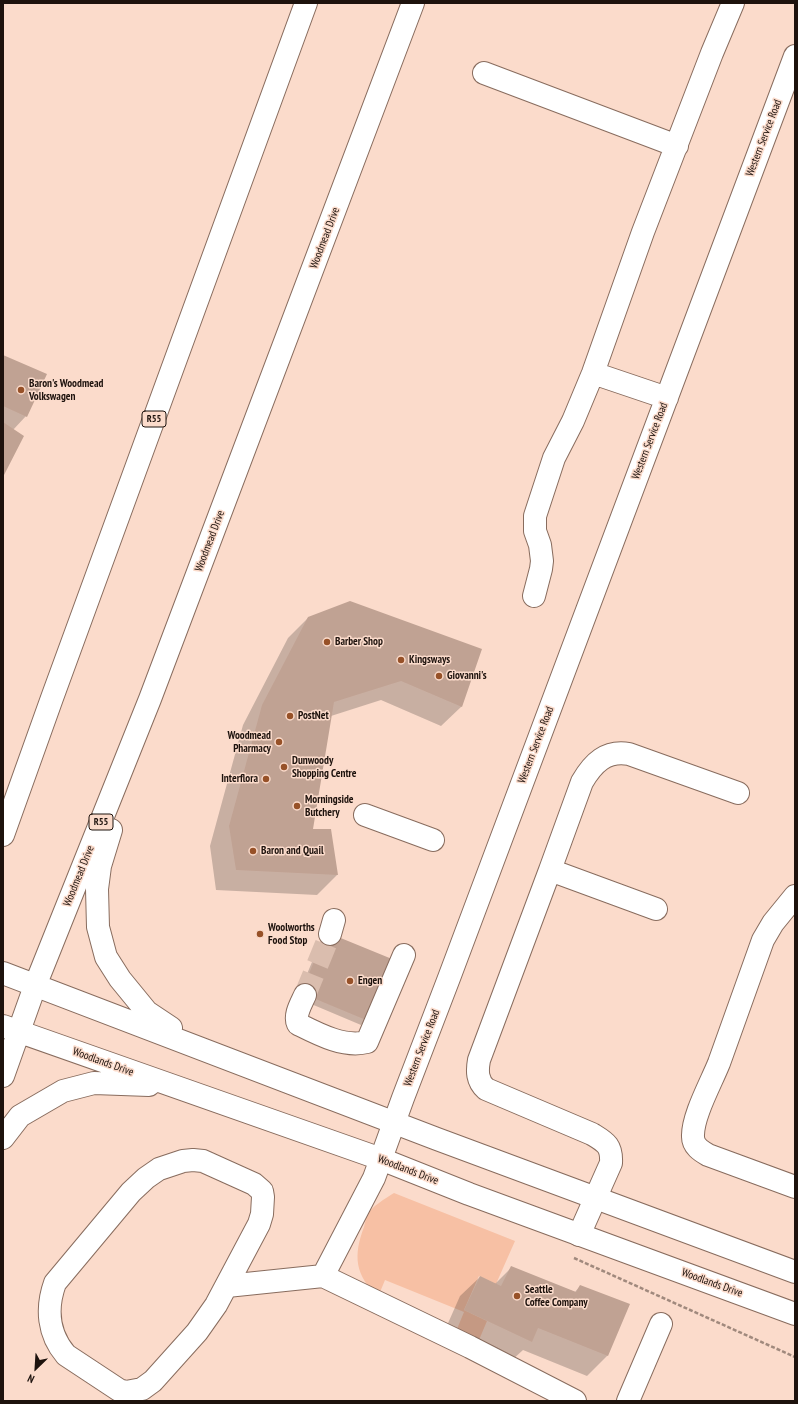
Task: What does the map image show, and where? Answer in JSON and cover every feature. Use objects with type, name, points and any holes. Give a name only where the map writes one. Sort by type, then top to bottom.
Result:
[{"type":"main road","name":"R55","points":[[3,835],[306,3]]},
{"type":"main road","name":"Woodmead Drive","points":[[3,1076],[11,1029],[35,986],[150,699],[413,3]]},
{"type":"main road","points":[[534,596],[542,561],[540,545],[535,531],[535,516],[554,458],[593,373],[643,232],[733,3]]},
{"type":"main road","name":"Western Service Road","points":[[323,1276],[369,1188],[795,56]]},
{"type":"main road","points":[[484,73],[677,146]]},
{"type":"main road","points":[[593,373],[667,398]]},
{"type":"main road","points":[[3,789],[52,698]]},
{"type":"main road","points":[[150,699],[100,866],[97,889],[98,927],[106,957],[120,979],[147,1012],[207,1051]]},
{"type":"main road","points":[[579,1234],[611,1163],[609,1146],[592,1134],[486,1089],[478,1078],[477,1067],[479,1060],[582,782],[589,770],[597,762],[608,755],[620,753],[629,754],[738,793]]},
{"type":"main road","points":[[365,816],[433,840]]},
{"type":"main road","points":[[550,870],[656,909]]},
{"type":"main road","points":[[795,896],[773,923],[763,940],[693,1129],[693,1139],[696,1146],[708,1155],[795,1187]]},
{"type":"main road","points":[[305,995],[298,1011],[296,1020],[298,1024],[325,1036],[348,1043],[367,1042],[404,955]]},
{"type":"main road","points":[[3,974],[594,1198],[795,1272]]},
{"type":"main road","name":"Woodlands Drive","points":[[11,1029],[380,1159],[795,1314]]},
{"type":"main road","points":[[3,1138],[20,1116],[63,1091],[94,1083],[137,1084],[178,1088]]},
{"type":"main road","points":[[183,1161],[203,1161],[254,1184],[262,1191],[263,1204],[259,1224],[227,1286],[197,1332],[153,1381],[142,1389],[126,1392],[119,1390],[66,1355],[60,1347],[51,1327],[50,1296],[55,1283],[136,1187],[159,1169],[183,1161]]},
{"type":"main road","points":[[227,1286],[323,1276],[470,1347],[574,1401]]},
{"type":"main road","points":[[628,1401],[661,1324]]},
{"type":"path","points":[[570,1256],[795,1357]]},
{"type":"shaded area","points":[[394,1193],[515,1241],[496,1284],[479,1276],[464,1310],[487,1321],[479,1340],[457,1329],[464,1312],[385,1280],[378,1297],[365,1281],[358,1265],[358,1247],[367,1215],[375,1206]]},
{"type":"building","name":"Baron's Woodmead Volkswagen","points":[[3,355],[47,374],[27,417],[3,406]]},
{"type":"building","name":"Baron's Woodmead Volkswagen","points":[[3,422],[24,436],[3,477]]},
{"type":"building","name":"Dunwoody Shopping Centre","points":[[350,601],[482,649],[462,707],[401,681],[334,702],[313,829],[331,829],[338,875],[236,870],[229,826],[262,705],[308,617]]},
{"type":"building","points":[[326,932],[392,959],[366,1020],[301,993]]},
{"type":"building","points":[[511,1266],[576,1292],[580,1285],[630,1304],[608,1356],[538,1328],[532,1342],[464,1310],[480,1276],[501,1286]]},
{"type":"tunnel","points":[[305,995],[330,934]]},
{"type":"place","name":"Baron's Woodmead Volkswagen","points":[[21,390]]},
{"type":"place","name":"Barber Shop","points":[[327,642]]},
{"type":"place","name":"Kingsways","points":[[401,660]]},
{"type":"place","name":"Giovanni's","points":[[439,676]]},
{"type":"place","name":"PostNet","points":[[290,716]]},
{"type":"place","name":"Woodmead Pharmacy","points":[[279,742]]},
{"type":"place","name":"Dunwoody Shopping Centre","points":[[284,767]]},
{"type":"place","name":"Interflora","points":[[266,779]]},
{"type":"place","name":"Morningside Butchery","points":[[297,806]]},
{"type":"place","name":"Baron and Quail","points":[[253,851]]},
{"type":"place","name":"Woolworths Food Stop","points":[[260,934]]},
{"type":"place","name":"Engen","points":[[350,981]]},
{"type":"place","name":"Seattle Coffee Company","points":[[517,1296]]}]
